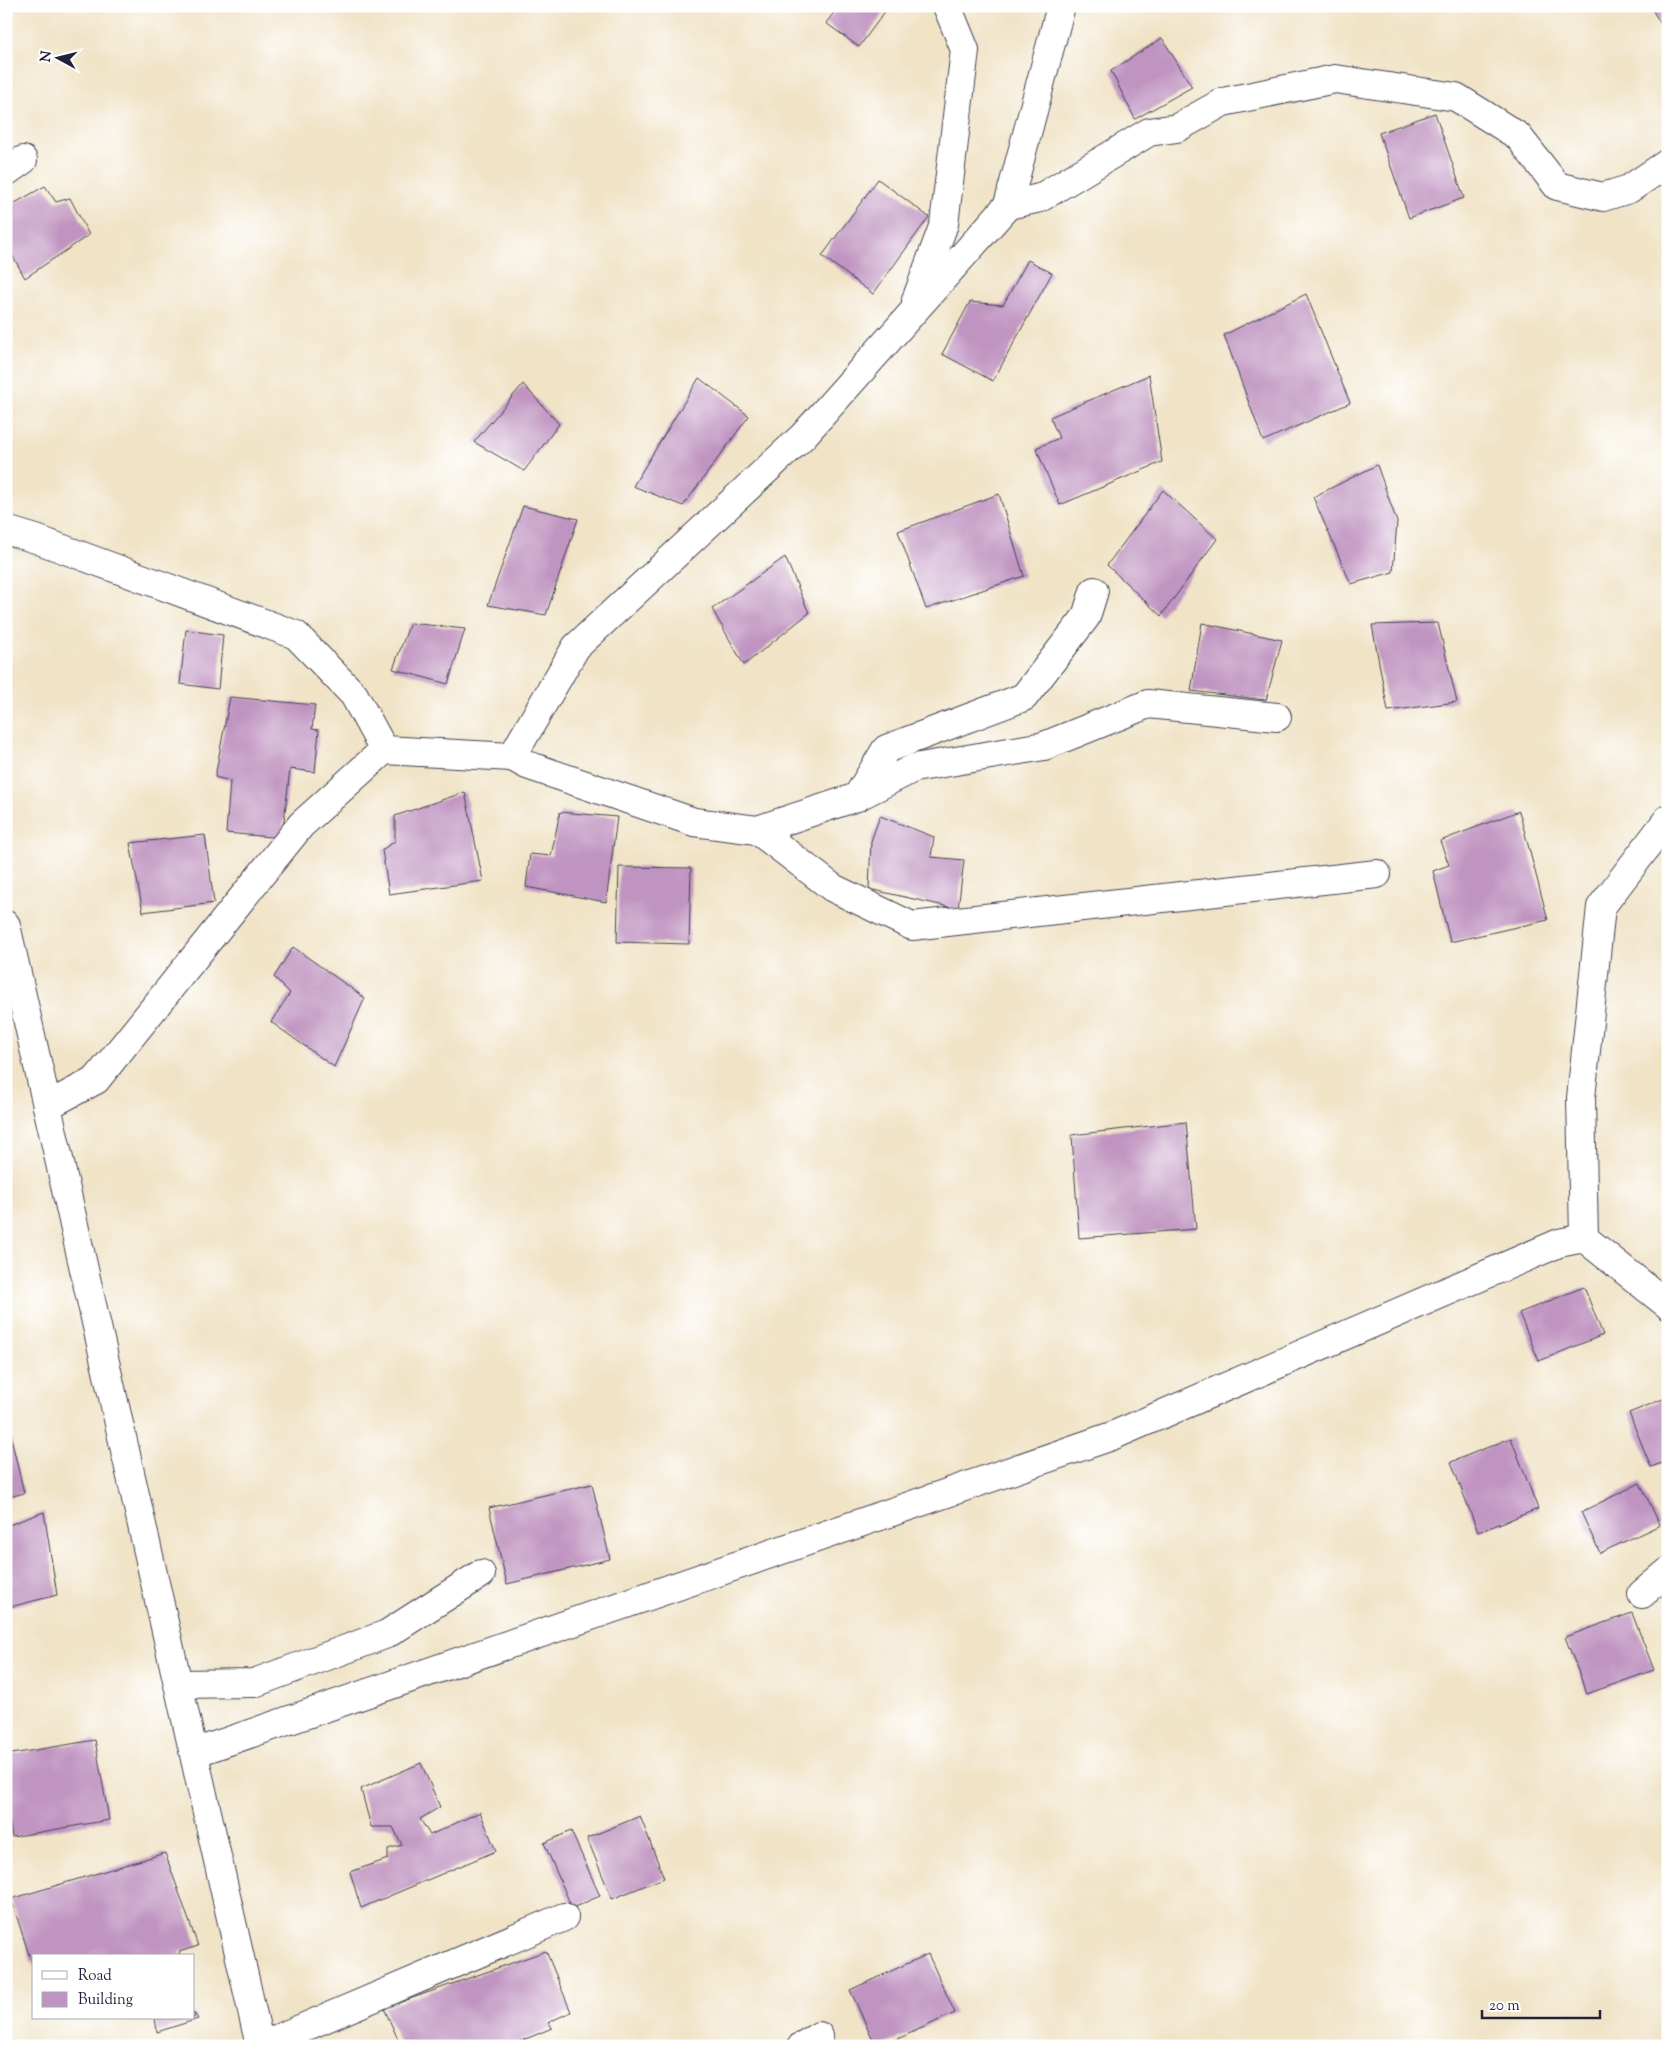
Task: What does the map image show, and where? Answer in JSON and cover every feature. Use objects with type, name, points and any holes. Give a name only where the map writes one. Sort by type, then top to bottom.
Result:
[{"type":"street","points":[[910,316],[944,224],[965,50],[947,6]]},
{"type":"street","points":[[512,758],[576,647],[803,436],[1008,205],[1060,6]]},
{"type":"street","points":[[1008,205],[1040,198],[1149,132],[1178,128],[1223,102],[1335,79],[1456,97],[1518,136],[1557,186],[1603,196],[1630,189],[1668,163]]},
{"type":"street","points":[[6,530],[36,539],[296,634],[354,695],[384,750]]},
{"type":"street","points":[[857,797],[886,749],[1024,697],[1086,617],[1094,591]]},
{"type":"street","points":[[48,1106],[96,1080],[301,826],[384,750],[512,758],[527,765],[694,822],[758,830],[857,797],[914,768],[1044,746],[1148,704],[1277,717]]},
{"type":"street","points":[[1584,1238],[1581,1098],[1601,907],[1668,819]]},
{"type":"street","points":[[758,830],[833,888],[912,926],[1377,874]]},
{"type":"street","points":[[6,925],[260,2046],[564,1917]]},
{"type":"street","points":[[194,1753],[1112,1436],[1559,1243],[1584,1238],[1668,1305]]},
{"type":"street","points":[[1642,1594],[1668,1572]]},
{"type":"street","points":[[178,1684],[254,1683],[387,1634],[481,1574]]},
{"type":"building","points":[[839,6],[889,6],[859,47],[826,23]]},
{"type":"building","points":[[1661,6],[1668,6],[1668,36],[1653,11]]},
{"type":"building","points":[[1162,38],[1192,87],[1135,119],[1111,71]]},
{"type":"building","points":[[1435,113],[1464,198],[1409,218],[1379,133]]},
{"type":"building","points":[[878,179],[929,217],[873,294],[822,256]]},
{"type":"building","points":[[45,186],[56,202],[70,198],[89,235],[25,278],[6,244],[6,208]]},
{"type":"building","points":[[1028,260],[1052,273],[993,381],[942,354],[970,302],[1003,305]]},
{"type":"building","points":[[1306,294],[1350,403],[1263,441],[1224,335]]},
{"type":"building","points":[[1149,375],[1162,462],[1060,505],[1036,448],[1059,438],[1050,417]]},
{"type":"building","points":[[699,378],[749,416],[683,506],[633,486]]},
{"type":"building","points":[[523,384],[559,424],[524,471],[474,442]]},
{"type":"building","points":[[1377,465],[1397,522],[1393,572],[1351,584],[1313,497]]},
{"type":"building","points":[[1163,490],[1217,539],[1161,616],[1107,565]]},
{"type":"building","points":[[999,494],[1024,576],[926,609],[898,531]]},
{"type":"building","points":[[523,506],[578,519],[546,615],[488,605]]},
{"type":"building","points":[[785,557],[809,613],[744,665],[712,609]]},
{"type":"building","points":[[410,623],[465,629],[448,684],[393,669]]},
{"type":"building","points":[[1202,623],[1282,640],[1266,700],[1191,691]]},
{"type":"building","points":[[1438,623],[1457,702],[1388,711],[1372,625]]},
{"type":"building","points":[[186,630],[223,635],[218,689],[180,684]]},
{"type":"building","points":[[230,697],[315,705],[312,729],[319,730],[315,772],[290,769],[282,838],[226,833],[230,781],[215,777]]},
{"type":"building","points":[[465,792],[483,881],[389,894],[382,850],[395,841],[395,816]]},
{"type":"building","points":[[1519,811],[1548,920],[1450,942],[1433,871],[1449,865],[1440,841]]},
{"type":"building","points":[[560,812],[617,817],[606,902],[526,887],[530,854],[551,856]]},
{"type":"building","points":[[880,816],[934,837],[931,857],[964,860],[958,909],[869,889],[871,841]]},
{"type":"building","points":[[205,835],[214,903],[143,912],[130,843]]},
{"type":"building","points":[[619,867],[691,868],[689,944],[617,942]]},
{"type":"building","points":[[293,947],[365,998],[334,1067],[271,1022],[290,993],[274,977]]},
{"type":"building","points":[[1186,1122],[1196,1229],[1079,1238],[1072,1135]]},
{"type":"building","points":[[1584,1287],[1603,1335],[1539,1361],[1519,1313]]},
{"type":"building","points":[[1668,1397],[1668,1461],[1651,1467],[1629,1413]]},
{"type":"building","points":[[6,1417],[24,1493],[6,1498]]},
{"type":"building","points":[[1511,1438],[1538,1509],[1478,1532],[1451,1462]]},
{"type":"building","points":[[1640,1483],[1660,1525],[1600,1553],[1581,1512]]},
{"type":"building","points":[[592,1484],[610,1559],[507,1584],[489,1508]]},
{"type":"building","points":[[44,1512],[57,1595],[6,1608],[6,1526]]},
{"type":"building","points":[[1632,1613],[1654,1670],[1587,1694],[1565,1637]]},
{"type":"building","points":[[95,1740],[109,1820],[12,1837],[6,1805],[6,1755]]},
{"type":"building","points":[[421,1763],[440,1807],[420,1819],[430,1835],[480,1812],[496,1851],[361,1908],[350,1872],[388,1859],[388,1849],[402,1845],[393,1827],[371,1827],[361,1789]]},
{"type":"building","points":[[640,1816],[664,1878],[612,1899],[587,1838]]},
{"type":"building","points":[[571,1831],[600,1896],[572,1908],[544,1843]]},
{"type":"building","points":[[165,1853],[198,1946],[179,1952],[180,1954],[32,1954],[32,1964],[11,1899]]},
{"type":"building","points":[[546,1951],[571,2012],[549,2022],[552,2028],[509,2046],[401,2046],[384,2008]]},
{"type":"building","points":[[928,1954],[955,2013],[882,2046],[876,2046],[850,1990]]},
{"type":"building","points":[[155,2020],[195,2020],[157,2032]]}]
